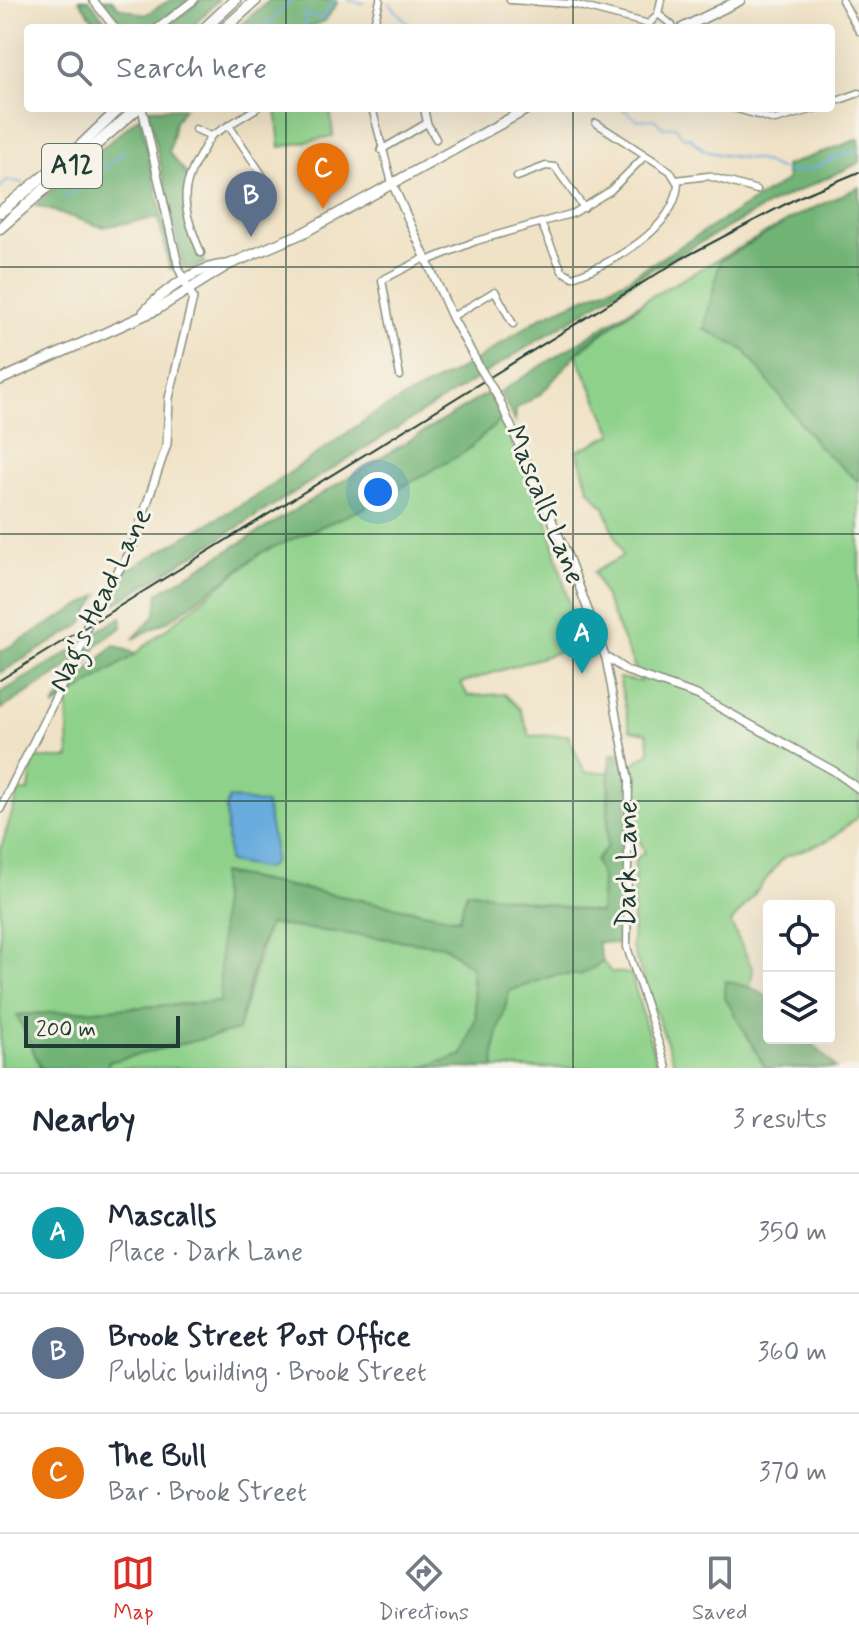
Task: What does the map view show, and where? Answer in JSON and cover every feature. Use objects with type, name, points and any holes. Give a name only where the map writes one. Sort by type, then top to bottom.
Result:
[{"type":"highway","points":[[209,24],[235,0]]},
{"type":"highway","points":[[229,24],[256,0]]},
{"type":"highway","name":"A12","points":[[0,212],[75,151],[116,112]]},
{"type":"highway","name":"A12","points":[[0,228],[135,112]]},
{"type":"main road","points":[[691,24],[740,0]]},
{"type":"main road","points":[[0,380],[86,343],[144,312],[218,265],[228,265],[303,233],[522,112]]},
{"type":"street","points":[[93,0],[112,24]]},
{"type":"street","points":[[163,24],[194,0]]},
{"type":"street","points":[[374,24],[380,0]]},
{"type":"street","points":[[510,0],[583,6],[642,24]]},
{"type":"street","points":[[650,24],[658,14],[661,0]]},
{"type":"street","points":[[842,0],[859,31]]},
{"type":"street","points":[[658,14],[671,24]]},
{"type":"street","points":[[835,102],[859,93]]},
{"type":"street","name":"Nag's Head Lane","points":[[0,809],[82,645],[90,615],[123,565],[146,513],[167,444],[169,398],[192,303],[142,112]]},
{"type":"street","points":[[201,253],[188,222],[184,184],[211,136],[230,127],[244,112]]},
{"type":"street","points":[[373,112],[392,183]]},
{"type":"street","points":[[425,112],[436,139]]},
{"type":"street","points":[[748,112],[775,120],[797,112]]},
{"type":"street","points":[[381,150],[427,123]]},
{"type":"street","points":[[541,223],[562,271],[573,277],[623,252],[660,221],[676,198],[676,180],[670,171],[596,123]]},
{"type":"street","points":[[230,127],[257,165],[264,183],[237,203]]},
{"type":"street","points":[[195,129],[211,136]]},
{"type":"street","points":[[400,376],[382,280],[426,259],[476,241],[584,208],[610,191],[645,156]]},
{"type":"street","points":[[257,165],[265,159]]},
{"type":"street","points":[[517,177],[525,170],[555,167],[584,208]]},
{"type":"street","points":[[676,180],[708,176],[757,190]]},
{"type":"street","name":"Mascalls Lane","points":[[392,183],[452,317],[499,399],[557,530],[605,656],[618,667],[697,695],[834,771],[859,789]]},
{"type":"street","points":[[452,317],[503,287]]},
{"type":"street","points":[[495,291],[513,324]]},
{"type":"street","name":"Dark Lane","points":[[605,656],[629,780],[627,947],[667,1068]]},
{"type":"street","points":[[610,675],[618,667]]},
{"type":"green space","points":[[79,0],[89,0],[108,24],[96,24]]},
{"type":"green space","points":[[100,0],[112,0],[118,7],[145,15],[170,0],[190,0],[158,24],[117,24]]},
{"type":"green space","points":[[201,0],[218,0],[195,24],[171,24]]},
{"type":"green space","points":[[270,0],[336,0],[337,3],[325,21],[318,24],[242,24]]},
{"type":"green space","points":[[149,112],[181,112],[175,122],[169,153],[188,175],[188,222],[205,263],[192,269],[183,266]]},
{"type":"green space","points":[[276,112],[330,112],[333,136],[280,147]]},
{"type":"green space","points":[[140,116],[174,269],[170,269],[158,218],[102,227],[35,205]]},
{"type":"green space","points":[[859,139],[859,163],[772,203],[659,265],[97,615],[124,572],[256,496],[377,412],[472,363],[543,316],[624,281],[787,180],[785,166]]},
{"type":"green space","points":[[859,187],[859,816],[829,840],[784,857],[731,923],[753,970],[750,988],[760,1060],[766,1068],[676,1068],[632,947],[635,859],[645,852],[636,833],[632,765],[650,752],[647,733],[630,730],[619,678],[641,682],[594,572],[623,556],[604,507],[589,490],[577,451],[613,434],[576,354],[650,297],[795,217]]},
{"type":"green space","points":[[859,187],[859,482],[819,447],[744,350],[704,329],[720,261],[795,217]]},
{"type":"green space","points":[[650,297],[583,346],[542,393],[516,409],[515,421],[500,392]]},
{"type":"green space","points":[[488,393],[503,418],[465,452],[362,509],[262,552],[173,618],[133,639],[156,614],[158,593]]},
{"type":"green space","points":[[503,418],[522,468],[545,512],[580,645],[461,683],[468,696],[505,694],[520,709],[530,736],[568,735],[585,772],[609,772],[607,847],[596,861],[602,877],[601,913],[467,892],[459,919],[222,873],[220,1002],[18,1015],[41,1068],[0,1068],[0,851],[19,791],[29,791],[33,758],[69,758],[67,699],[135,654],[262,552],[465,452]]},
{"type":"green space","points":[[99,595],[81,625],[0,673],[0,652]]},
{"type":"green space","points":[[121,617],[122,627],[98,644],[82,671],[73,672],[87,638]]},
{"type":"green space","points":[[81,645],[67,668],[0,710],[0,693]]},
{"type":"green space","points":[[114,645],[136,654],[53,707],[71,682],[76,683]]},
{"type":"green space","points":[[623,752],[629,780],[622,944],[597,942],[603,962],[580,975],[555,975],[509,991],[496,1039],[495,1068],[420,1068],[463,1055],[476,1016],[471,967],[444,946],[269,924],[257,953],[238,1030],[108,1062],[108,1068],[41,1068],[17,1015],[220,1002],[221,873],[459,919],[467,891],[600,913],[602,877],[595,861],[607,847],[610,754]]},
{"type":"green space","points":[[268,924],[444,946],[471,967],[476,1016],[463,1055],[420,1068],[108,1068],[108,1062],[238,1030]]},
{"type":"green space","points":[[603,962],[611,972],[631,974],[658,1068],[495,1068],[496,1039],[509,991],[555,975],[580,975]]},
{"type":"green space","points":[[725,981],[752,988],[763,994],[763,1044],[813,1044],[836,1068],[766,1068],[725,998]]},
{"type":"water","points":[[229,798],[266,804],[274,847],[273,863],[266,869],[228,862],[226,808]]},
{"type":"waterway","points":[[267,24],[292,0]]},
{"type":"waterway","points":[[305,24],[305,14],[322,19],[334,0]]},
{"type":"waterway","points":[[349,0],[363,3]]},
{"type":"waterway","points":[[389,3],[408,24]]},
{"type":"waterway","points":[[627,112],[637,120],[654,119],[663,128],[675,126],[684,138],[690,137],[707,151],[760,161],[790,172],[806,170],[859,151]]},
{"type":"waterway","points":[[63,196],[75,193],[125,151]]},
{"type":"waterway","points":[[0,188],[7,180],[23,183]]},
{"type":"railway","points":[[0,680],[681,259],[799,197],[859,172]]},
{"type":"place","name":"The Bull","points":[[323,209]]},
{"type":"place","name":"Brook Street Post Office","points":[[251,237]]},
{"type":"place","name":"Mascalls","points":[[582,674]]}]
